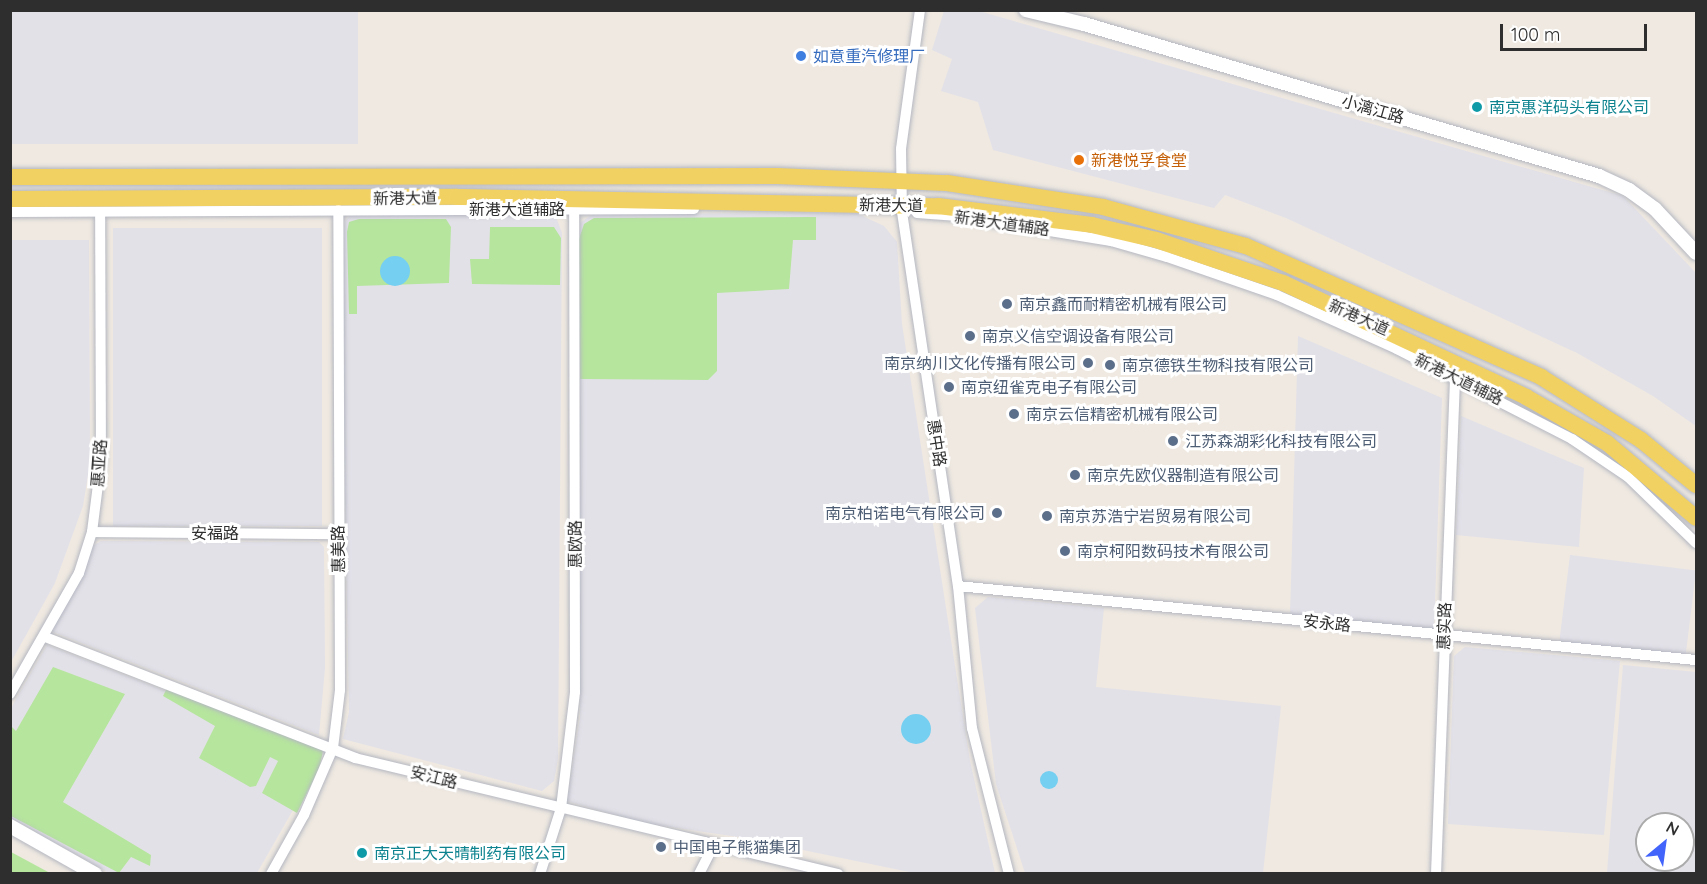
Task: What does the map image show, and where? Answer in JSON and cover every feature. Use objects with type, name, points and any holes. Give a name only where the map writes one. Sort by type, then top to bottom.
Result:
[{"type":"main road","name":"新港大道","points":[[10,177],[777,176],[947,183],[1103,207],[1246,246],[1541,377],[1641,440],[1696,485]]},
{"type":"main road","name":"新港大道","points":[[10,199],[457,197],[1004,212],[1092,225],[1156,240],[1283,283],[1526,396],[1607,443],[1696,518]]},
{"type":"street","name":"惠中路","points":[[920,10],[903,128],[902,209],[958,586],[972,728],[1009,873]]},
{"type":"street","name":"小漓江路","points":[[1026,10],[1084,24],[1599,176],[1629,190],[1655,209],[1696,253]]},
{"type":"street","name":"惠欧路","points":[[540,873],[561,808],[575,692],[574,209]]},
{"type":"street","name":"新港大道辅路","points":[[10,212],[902,209],[1057,231],[1167,257],[1277,294],[1515,407],[1628,477],[1696,543]]},
{"type":"street","name":"惠美路","points":[[271,873],[304,815],[333,748],[340,690],[337,534],[338,210]]},
{"type":"street","name":"惠亚路","points":[[10,694],[45,637],[79,573],[92,532],[101,461],[100,212]]},
{"type":"street","name":"惠实路","points":[[1436,873],[1455,379]]},
{"type":"street","name":"安福路","points":[[92,532],[337,534]]},
{"type":"street","name":"安永路","points":[[958,586],[1696,660]]},
{"type":"street","name":"安江路","points":[[45,637],[355,758],[713,846],[838,873]]},
{"type":"street","points":[[10,826],[95,873]]},
{"type":"street","points":[[699,873],[713,846]]},
{"type":"shaded area","points":[[10,11],[358,11],[358,144],[10,144]]},
{"type":"shaded area","points":[[944,11],[979,11],[1623,196],[1696,273],[1696,426],[1653,396],[1577,353],[1286,218],[1225,195],[1214,208],[993,150],[978,102],[941,91],[952,59],[932,50]]},
{"type":"shaded area","points":[[856,213],[884,226],[897,242],[902,324],[955,666],[970,761],[995,873],[914,873],[745,838],[644,823],[567,801],[580,718],[580,223],[593,214]]},
{"type":"shaded area","points":[[543,214],[556,217],[562,233],[558,759],[554,781],[542,791],[343,739],[349,712],[341,262],[345,221],[351,215]]},
{"type":"shaded area","points":[[113,228],[322,228],[322,526],[113,526]]},
{"type":"shaded area","points":[[11,240],[89,240],[90,463],[83,506],[55,583],[11,662]]},
{"type":"shaded area","points":[[1298,336],[1442,398],[1434,631],[1290,616]]},
{"type":"shaded area","points":[[1461,416],[1584,468],[1579,547],[1456,535]]},
{"type":"shaded area","points":[[101,541],[319,542],[324,547],[325,668],[319,735],[51,631],[90,548]]},
{"type":"shaded area","points":[[1570,555],[1696,570],[1685,657],[1559,641]]},
{"type":"shaded area","points":[[988,597],[1104,608],[1096,687],[1281,706],[1263,873],[1025,873],[996,784],[975,608]]},
{"type":"shaded area","points":[[47,645],[320,751],[309,782],[257,873],[109,873],[11,818],[11,708]]},
{"type":"shaded area","points":[[1465,647],[1620,661],[1604,835],[1448,824],[1454,656]]},
{"type":"shaded area","points":[[1623,665],[1696,672],[1696,873],[1607,873]]},
{"type":"green space","points":[[816,217],[816,240],[793,240],[789,289],[717,293],[717,371],[708,380],[580,379],[579,239],[584,224],[594,218]]},
{"type":"green space","points":[[359,219],[446,219],[451,227],[449,283],[357,286],[357,314],[349,314],[347,232],[349,222]]},
{"type":"green space","points":[[490,227],[554,227],[561,238],[560,285],[472,284],[470,259],[489,259]]},
{"type":"green space","points":[[53,667],[125,694],[63,802],[151,855],[150,866],[131,857],[119,873],[11,816],[11,726],[16,731]]},
{"type":"green space","points":[[167,688],[316,745],[323,751],[319,769],[297,813],[262,793],[278,761],[270,757],[256,786],[250,787],[199,758],[215,726],[163,696]]},
{"type":"green space","points":[[11,852],[50,873],[11,873]]},
{"type":"water","points":[[395,256],[406,260],[410,271],[406,282],[395,286],[384,282],[380,271],[384,260]]},
{"type":"water","points":[[916,714],[922,715],[930,723],[930,735],[922,743],[916,744],[910,743],[902,735],[901,729],[902,723],[910,715]]},
{"type":"water","points":[[1049,771],[1055,774],[1058,780],[1055,786],[1049,789],[1043,786],[1040,780],[1043,774]]},
{"type":"place","name":"如意重汽修理厂","points":[[801,56]]},
{"type":"place","name":"南京惠洋码头有限公司","points":[[1477,107]]},
{"type":"place","name":"新港悦孚食堂","points":[[1079,160]]},
{"type":"place","name":"南京鑫而耐精密机械有限公司","points":[[1007,304]]},
{"type":"place","name":"南京义信空调设备有限公司","points":[[970,336]]},
{"type":"place","name":"南京纳川文化传播有限公司","points":[[1088,363]]},
{"type":"place","name":"南京德铁生物科技有限公司","points":[[1110,365]]},
{"type":"place","name":"南京纽雀克电子有限公司","points":[[949,387]]},
{"type":"place","name":"南京云信精密机械有限公司","points":[[1014,414]]},
{"type":"place","name":"江苏森湖彩化科技有限公司","points":[[1173,441]]},
{"type":"place","name":"南京先欧仪器制造有限公司","points":[[1075,475]]},
{"type":"place","name":"南京柏诺电气有限公司","points":[[997,513]]},
{"type":"place","name":"南京苏浩宁岩贸易有限公司","points":[[1047,516]]},
{"type":"place","name":"南京柯阳数码技术有限公司","points":[[1065,551]]},
{"type":"place","name":"中国电子熊猫集团","points":[[661,847]]},
{"type":"place","name":"南京正大天晴制药有限公司","points":[[362,853]]}]
